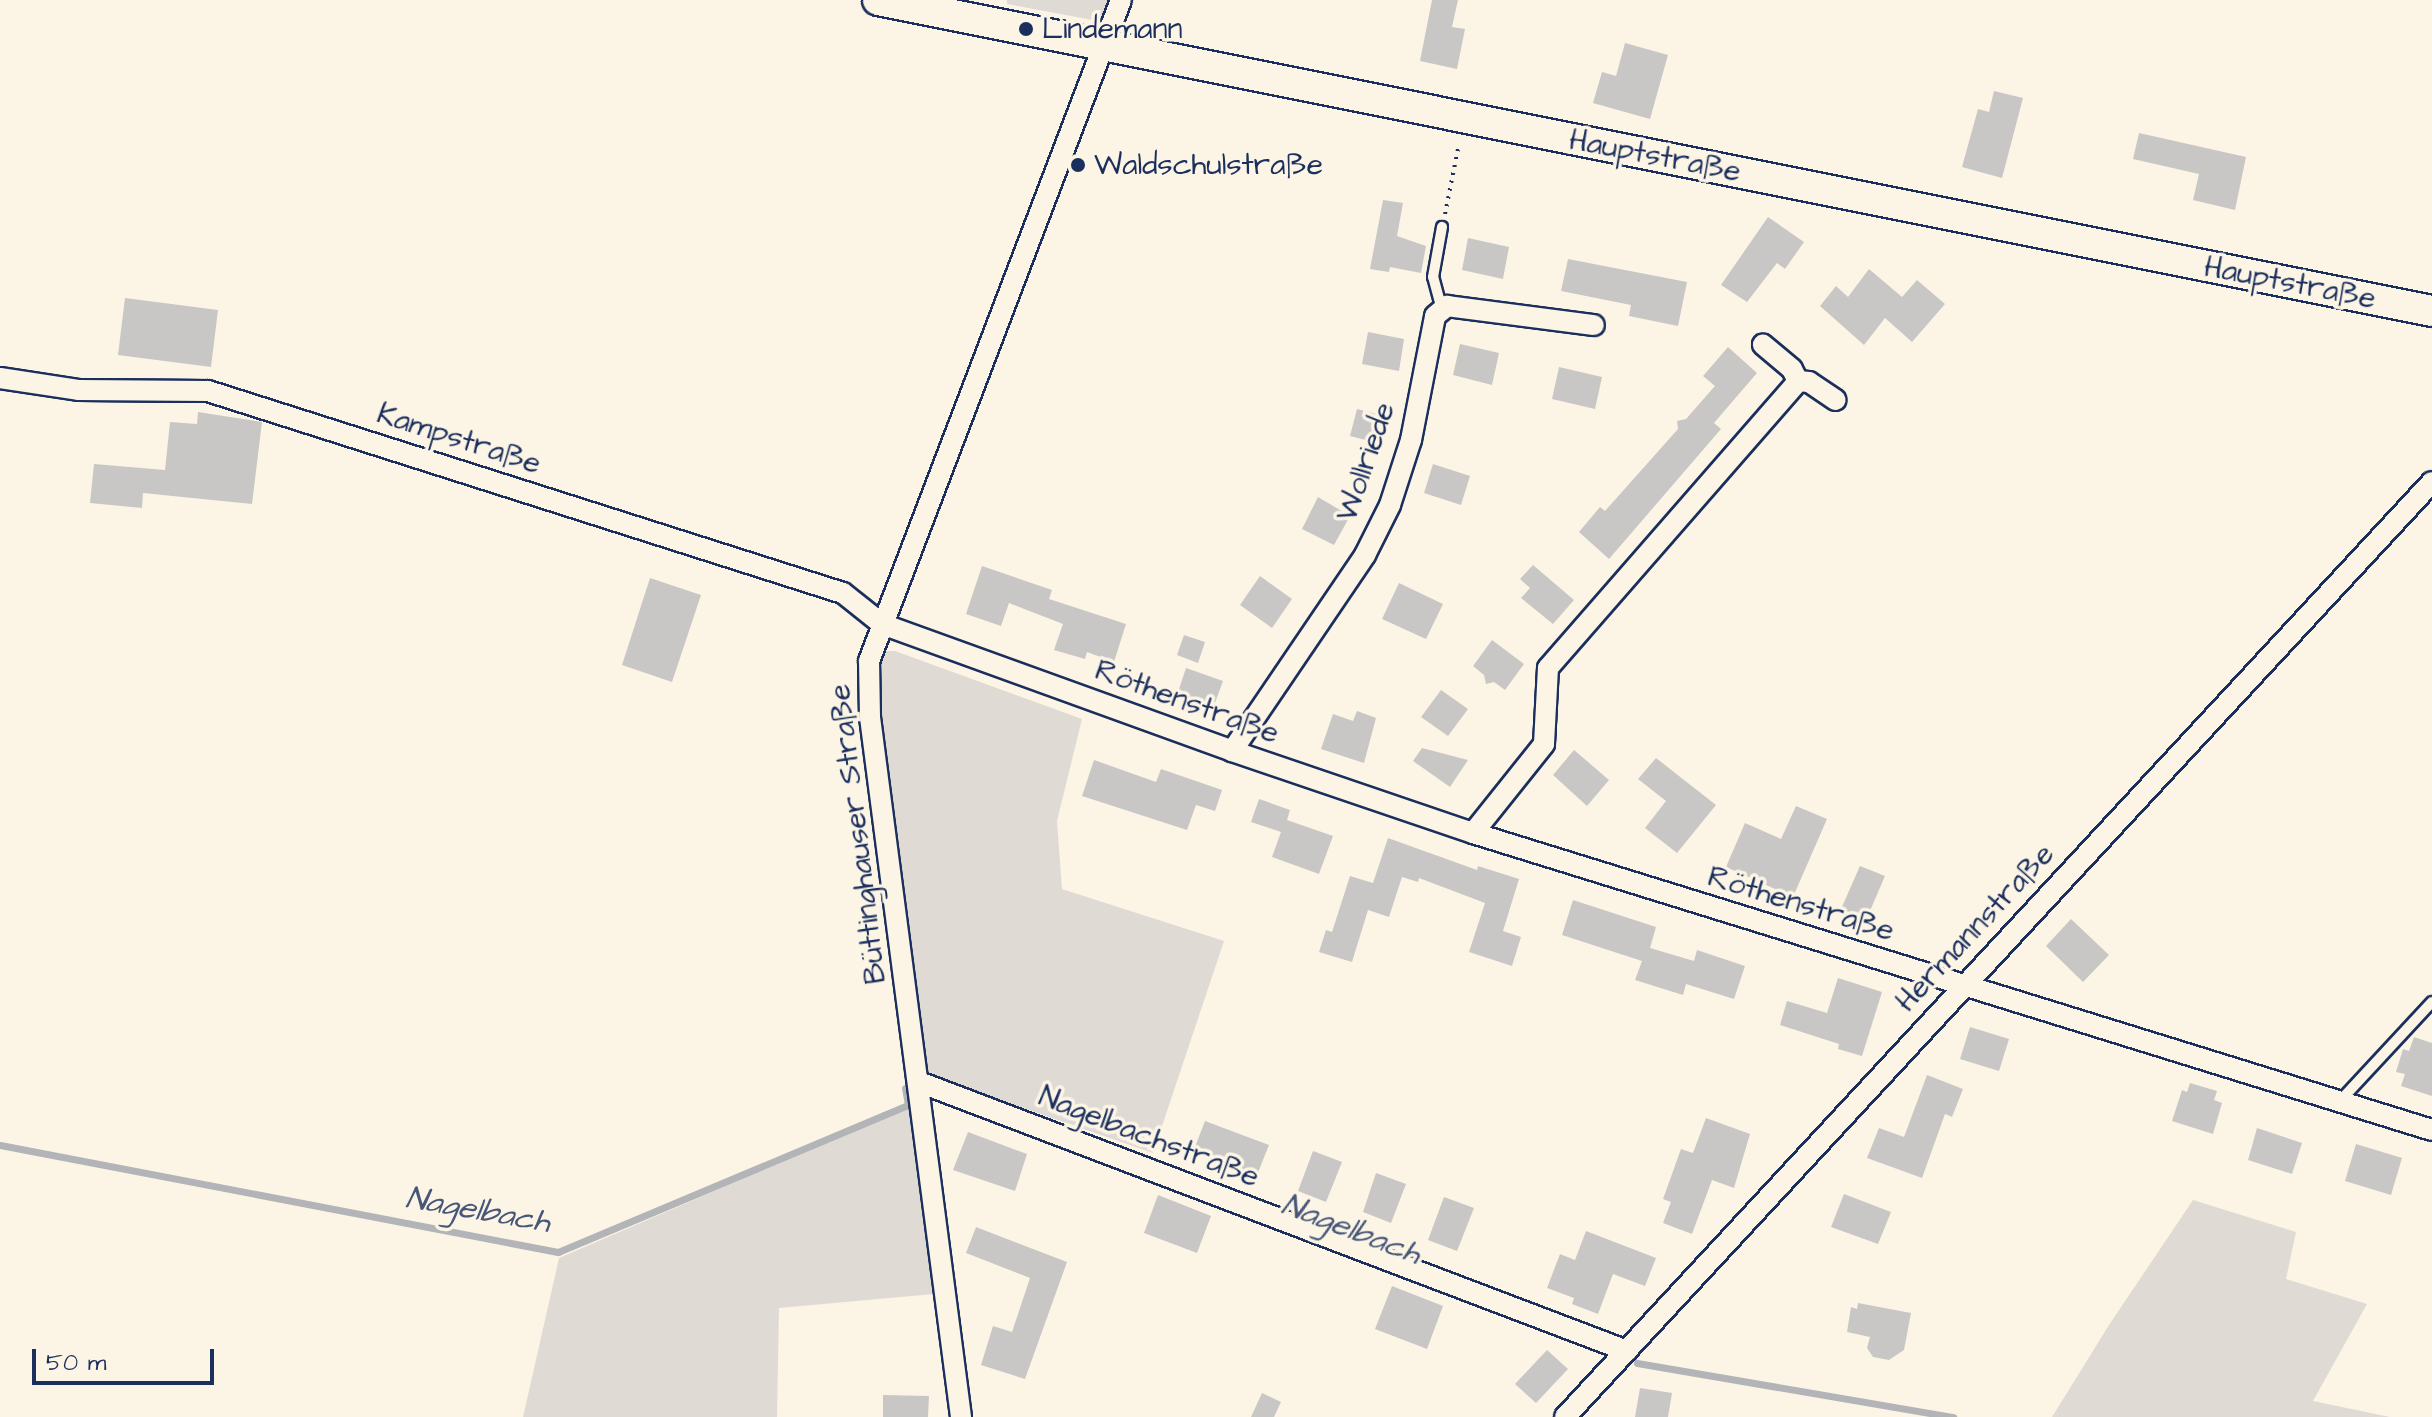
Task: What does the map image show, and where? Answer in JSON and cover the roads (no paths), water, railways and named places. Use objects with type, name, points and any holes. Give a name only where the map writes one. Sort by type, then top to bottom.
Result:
[{"type":"main road","name":"Hauptstraße","points":[[878,0],[2432,311]]},
{"type":"street","points":[[1103,44],[1121,0]]},
{"type":"street","name":"Büttinghauser Straße","points":[[961,1417],[870,717],[869,661],[1103,44]]},
{"type":"street","points":[[1442,310],[1447,306],[1594,325]]},
{"type":"street","name":"Wollriede","points":[[1232,751],[1365,555],[1390,505],[1411,440],[1435,316],[1442,310]]},
{"type":"street","points":[[1763,345],[1792,369],[1798,381]]},
{"type":"street","name":"Kampstraße","points":[[0,378],[78,390],[208,391],[843,593],[882,624]]},
{"type":"street","points":[[1798,381],[1809,382],[1836,400]]},
{"type":"street","points":[[1473,833],[1544,744],[1548,668],[1798,381]]},
{"type":"street","name":"Hermannstraße","points":[[1565,1417],[1962,985],[2432,482]]},
{"type":"street","name":"Röthenstraße","points":[[882,624],[1232,751],[1473,833],[2432,1130]]},
{"type":"street","name":"Nagelbachstraße","points":[[919,1082],[1627,1351]]},
{"type":"lane","points":[[1442,227],[1433,277],[1442,310]]},
{"type":"lane","points":[[2340,1101],[2432,1002]]},
{"type":"waterway","name":"Nagelbach","points":[[0,1145],[558,1252],[908,1105],[905,1088]]},
{"type":"waterway","name":"Nagelbach","points":[[1637,1363],[1953,1417]]},
{"type":"place","name":"Lindemann","points":[[1026,29]]},
{"type":"place","name":"Waldschulstraße","points":[[1078,165]]}]
